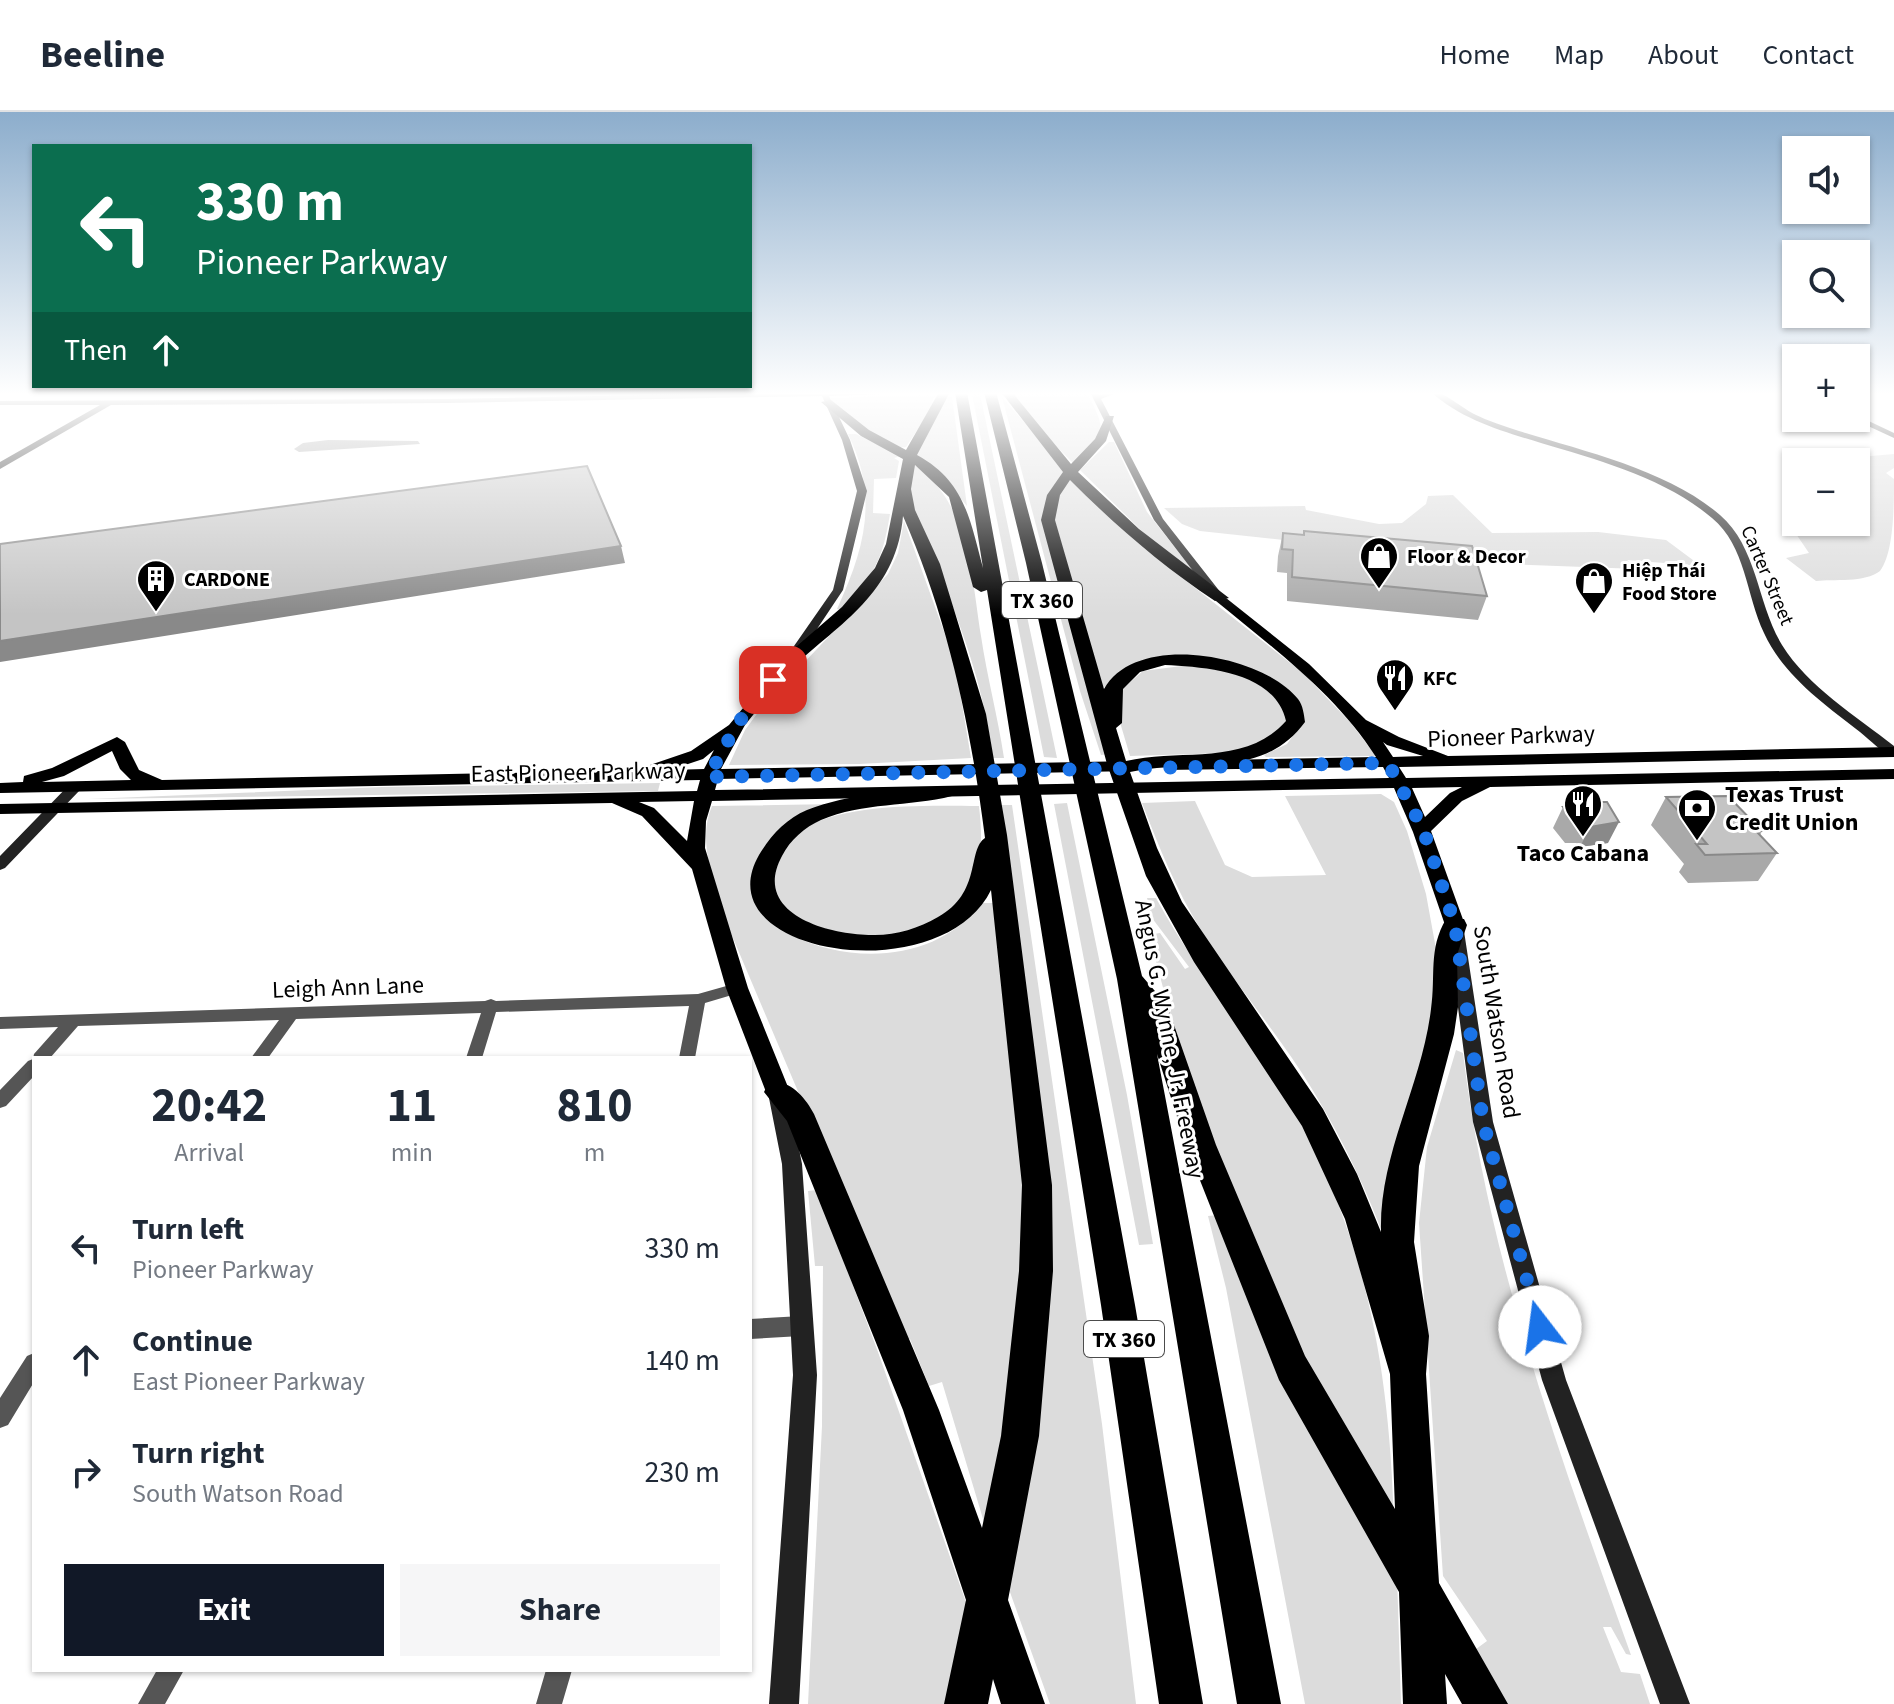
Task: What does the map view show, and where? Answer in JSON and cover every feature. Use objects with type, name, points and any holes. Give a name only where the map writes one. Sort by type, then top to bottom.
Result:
[{"type":"highway","points":[[906,466],[904,489],[908,510],[932,564],[969,683],[996,835],[1035,1152],[1036,1271],[1020,1436],[966,1704]]},
{"type":"highway","points":[[926,466],[956,496],[985,603],[999,614]]},
{"type":"highway","name":"TX 360","points":[[974,466],[1121,1321],[1181,1704]]},
{"type":"highway","name":"Angus G. Wynne, Jr. Freeway","points":[[1009,466],[1130,979],[1202,1399],[1259,1704]]},
{"type":"highway","points":[[1067,466],[1180,571],[1221,598]]},
{"type":"highway","points":[[1075,466],[1051,497],[1048,520],[1108,733],[1139,829],[1166,894],[1185,928],[1281,1067],[1328,1145],[1358,1212],[1375,1261],[1394,1346],[1408,1374]]},
{"type":"highway","points":[[791,659],[879,577],[892,549],[898,499],[904,489]]},
{"type":"highway","points":[[1108,733],[1112,723],[1112,690],[1118,682],[1136,669],[1162,662],[1205,661],[1236,666],[1276,686],[1293,708],[1294,723],[1287,735],[1262,750],[1218,758],[1147,761],[1130,766]]},
{"type":"highway","points":[[944,781],[811,816],[790,830],[778,840],[764,865],[765,892],[773,909],[799,928],[853,944],[887,943],[921,935],[947,923],[970,906],[989,861],[989,845],[996,835]]},
{"type":"highway","points":[[1425,1704],[1408,1374],[1415,1348],[1397,1223],[1408,1135],[1436,1050],[1445,1006],[1444,940],[1455,925]]},
{"type":"highway","points":[[1130,979],[1154,1005],[1201,1145],[1292,1368],[1486,1704]]},
{"type":"highway","points":[[778,1092],[799,1114],[921,1410],[1023,1704]]},
{"type":"main road","points":[[784,1704],[805,1375],[792,1164],[778,1092],[737,988],[698,864],[697,821],[706,786],[738,723],[791,659],[838,590],[862,491],[854,466]]},
{"type":"main road","name":"South Watson Road","points":[[1133,466],[1159,520],[1221,598],[1318,679],[1351,714],[1388,763],[1423,829],[1455,925],[1483,1122],[1554,1380],[1675,1704]]},
{"type":"main road","name":"Carter Street","points":[[1610,466],[1667,486],[1698,503],[1727,527],[1776,646],[1794,668],[1894,752]]},
{"type":"main road","points":[[1351,714],[1393,741],[1468,762]]},
{"type":"main road","points":[[612,778],[684,761],[738,723]]},
{"type":"main road","points":[[0,787],[58,772],[117,742],[124,767],[137,779],[198,785]]},
{"type":"main road","name":"Pioneer Parkway","points":[[1130,766],[1894,752]]},
{"type":"main road","points":[[1571,779],[1582,772],[1685,768],[1738,761],[1749,755]]},
{"type":"main road","name":"East Pioneer Parkway","points":[[944,781],[1130,766]]},
{"type":"main road","name":"Pioneer Parkway","points":[[1156,787],[1894,774]]},
{"type":"main road","name":"East Pioneer Parkway","points":[[0,787],[612,778],[706,786]]},
{"type":"main road","name":"East Pioneer Parkway","points":[[0,809],[595,796],[706,786],[944,781],[1156,787]]},
{"type":"main road","points":[[1423,829],[1456,797],[1489,781]]},
{"type":"main road","points":[[0,865],[75,787]]},
{"type":"main road","points":[[595,796],[634,805],[648,812],[698,864]]},
{"type":"street","points":[[687,1056],[698,1000],[737,988]]},
{"type":"street","name":"Leigh Ann Lane","points":[[0,1023],[698,1000]]},
{"type":"street","points":[[475,1056],[491,1005]]},
{"type":"street","points":[[260,1056],[292,1013]]},
{"type":"street","points":[[42,1056],[73,1021]]},
{"type":"street","points":[[0,1101],[32,1067]]},
{"type":"street","points":[[752,1329],[801,1326]]},
{"type":"street","points":[[0,1417],[32,1366]]},
{"type":"street","points":[[151,1704],[170,1672]]},
{"type":"street","points":[[549,1704],[558,1672]]},
{"type":"shaded area","points":[[860,466],[898,466],[896,478],[874,479],[873,513],[890,514],[884,544],[869,576],[841,610],[837,609],[855,565],[865,522]]},
{"type":"shaded area","points":[[912,466],[916,466],[932,480],[957,519],[965,541],[1004,758],[993,758],[971,660],[911,503],[909,480]]},
{"type":"shaded area","points":[[930,466],[962,466],[967,506],[940,473]]},
{"type":"shaded area","points":[[986,466],[995,466],[1057,758],[1044,757]]},
{"type":"shaded area","points":[[1020,466],[1063,466],[1067,471],[1051,489],[1043,516],[1108,754],[1101,755],[1080,691]]},
{"type":"shaded area","points":[[1084,466],[1125,466],[1147,512],[1202,582],[1158,547],[1080,470]]},
{"type":"shaded area","points":[[1870,466],[1894,466],[1886,473],[1894,479],[1892,528],[1888,553],[1880,571],[1858,579],[1816,581],[1786,558],[1809,553],[1797,536],[1870,536]]},
{"type":"shaded area","points":[[1072,475],[1180,576],[1303,673],[1350,722],[1376,756],[1266,757],[1264,755],[1287,744],[1303,722],[1265,675],[1159,660],[1110,686],[1102,687],[1054,517],[1059,494]]},
{"type":"shaded area","points":[[1453,495],[1492,533],[1598,532],[1666,540],[1701,566],[1627,560],[1638,569],[1505,564],[1200,531],[1182,524],[1164,508],[1305,506],[1306,510],[1379,524],[1402,523],[1426,504],[1428,496]]},
{"type":"shaded area","points":[[904,521],[955,662],[971,758],[859,764],[729,765],[745,730],[762,707],[888,574],[898,553]]},
{"type":"shaded area","points":[[1197,664],[1260,680],[1290,716],[1278,739],[1227,753],[1130,756],[1119,719],[1121,690],[1143,671]]},
{"type":"shaded area","points":[[660,783],[658,791],[88,799],[382,787]]},
{"type":"shaded area","points":[[1381,794],[1394,802],[1407,831],[1426,894],[1436,949],[1435,1010],[1388,1248],[1334,1127],[1299,1069],[1192,915],[1168,868],[1142,803],[1195,801],[1225,865],[1252,877],[1326,875],[1285,796]]},
{"type":"shaded area","points":[[1067,803],[1127,1095],[1153,1244],[1139,1245],[1054,804]]},
{"type":"shaded area","points":[[837,804],[760,858],[791,935],[840,951],[866,954],[892,952],[918,947],[942,937],[963,923],[981,903],[996,903],[1024,1167],[1022,1313],[986,1529],[942,1382],[929,1386],[910,1339],[903,1339],[727,924],[709,865],[706,835],[712,806]]},
{"type":"shaded area","points":[[998,805],[1012,805],[1102,1424],[1136,1704],[1050,1704],[1006,1581],[1041,1371]]},
{"type":"shaded area","points":[[979,806],[981,839],[978,863],[954,914],[883,941],[805,927],[776,899],[771,866],[794,835],[816,822],[838,815],[886,808]]},
{"type":"shaded area","points":[[1147,898],[1156,898],[1184,945],[1277,1081],[1307,1134],[1331,1187],[1351,1240],[1378,1348],[1386,1404],[1394,1523],[1278,1307],[1182,1060],[1140,900],[1154,934],[1160,933],[1185,969],[1189,967],[1152,918]]},
{"type":"shaded area","points":[[1456,1050],[1463,1053],[1490,1207],[1530,1358],[1631,1655],[1626,1654],[1611,1627],[1603,1627],[1621,1672],[1640,1674],[1650,1704],[1503,1704],[1472,1652],[1487,1641],[1443,1576],[1419,1223],[1427,1147]]},
{"type":"shaded area","points":[[817,1190],[969,1611],[952,1704],[808,1704],[822,1426],[823,1266],[815,1266],[808,1191]]},
{"type":"shaded area","points":[[1218,1215],[1397,1574],[1401,1704],[1305,1704],[1226,1288],[1208,1216]]},
{"type":"building","name":"CARDONE","points":[[587,466],[621,546],[0,641],[0,544]]},
{"type":"building","points":[[1304,531],[1472,546],[1487,596],[1292,577],[1293,550],[1282,549],[1283,533],[1304,535]]},
{"type":"building","points":[[1728,796],[1762,831],[1756,831],[1777,853],[1705,855],[1696,844],[1707,844],[1666,797]]},
{"type":"building","points":[[1590,802],[1607,802],[1619,822],[1590,827],[1587,822],[1575,823],[1563,807],[1593,806]]},
{"type":"place","name":"Floor & Decor","points":[[1379,590]]},
{"type":"place","name":"CARDONE","points":[[156,613]]},
{"type":"place","name":"Hiệp Thái Food Store","points":[[1594,615]]},
{"type":"place","name":"KFC","points":[[1395,712]]},
{"type":"place","name":"Taco Cabana","points":[[1583,838]]},
{"type":"place","name":"Texas Trust Credit Union","points":[[1697,842]]},
{"type":"route","points":[[773,680],[738,723],[708,777],[1388,763],[1423,829],[1455,925],[1483,1122],[1540,1327]]}]
